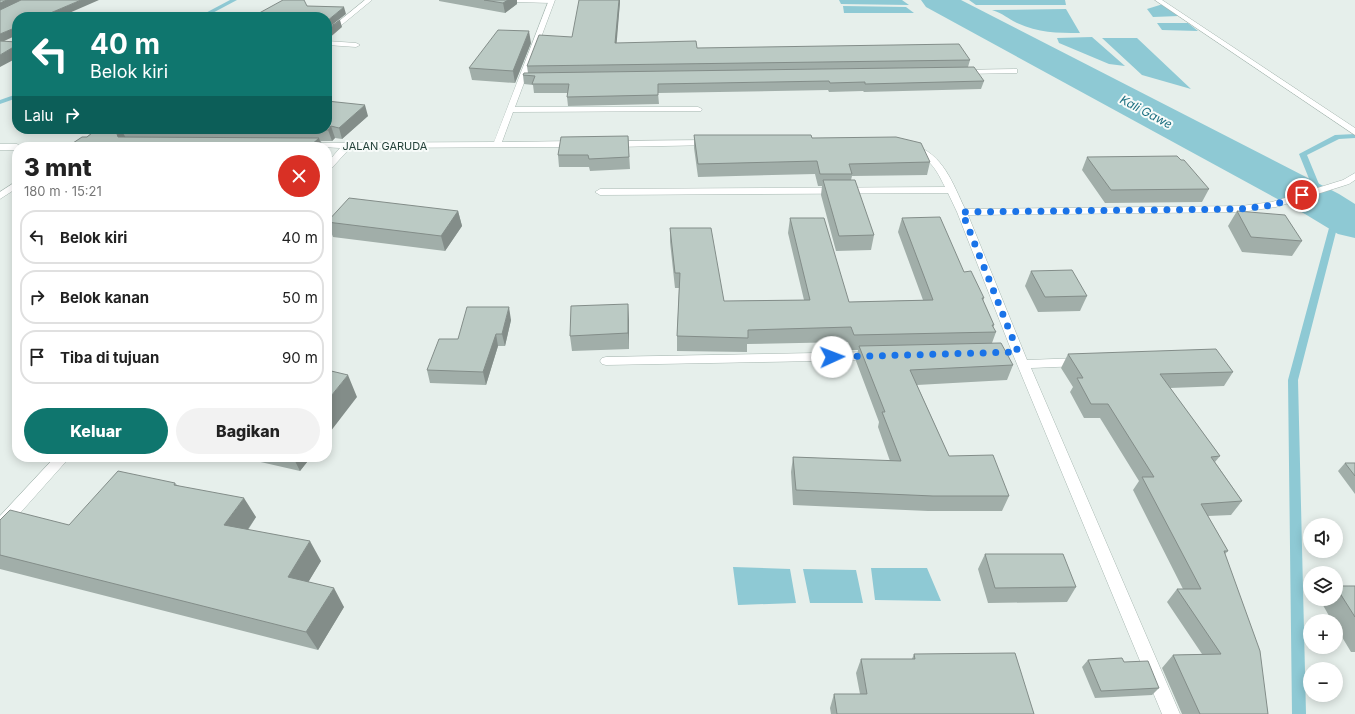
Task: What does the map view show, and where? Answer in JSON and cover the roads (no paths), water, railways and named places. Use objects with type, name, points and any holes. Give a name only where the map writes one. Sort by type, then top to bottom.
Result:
[{"type":"street","points":[[332,31],[369,0]]},
{"type":"street","points":[[497,145],[509,110],[525,78],[552,1],[517,0]]},
{"type":"street","points":[[1158,0],[1352,130]]},
{"type":"street","points":[[332,43],[356,45]]},
{"type":"street","points":[[950,72],[1014,71]]},
{"type":"street","points":[[509,110],[698,109]]},
{"type":"street","points":[[601,144],[721,143]]},
{"type":"street","name":"JALAN GARUDA","points":[[332,146],[585,144]]},
{"type":"street","points":[[332,162],[347,146]]},
{"type":"street","points":[[907,146],[929,156],[939,166],[962,212],[1016,356],[1171,714]]},
{"type":"street","points":[[0,147],[12,147]]},
{"type":"street","points":[[962,212],[1241,209],[1273,205],[1346,182],[1355,176]]},
{"type":"street","points":[[0,196],[12,188]]},
{"type":"street","points":[[600,192],[950,190]]},
{"type":"street","points":[[606,361],[884,355]]},
{"type":"street","points":[[1016,356],[1094,362]]},
{"type":"street","points":[[0,526],[58,462]]},
{"type":"water","points":[[839,0],[902,0],[909,5],[841,4]]},
{"type":"water","points":[[969,0],[1065,0],[1066,5],[976,5]]},
{"type":"water","points":[[1163,4],[1179,16],[1153,17],[1147,9]]},
{"type":"water","points":[[843,6],[906,7],[914,13],[844,13]]},
{"type":"water","points":[[1066,9],[1080,33],[1040,31],[1017,23],[992,10]]},
{"type":"water","points":[[1157,23],[1188,23],[1198,31],[1162,30]]},
{"type":"water","points":[[1092,37],[1125,66],[1109,64],[1059,43],[1057,38]]},
{"type":"water","points":[[1102,38],[1137,38],[1191,89],[1142,75]]},
{"type":"water","points":[[733,567],[790,569],[796,603],[738,605]]},
{"type":"water","points":[[871,568],[927,568],[941,601],[875,600]]},
{"type":"water","points":[[803,569],[856,570],[863,603],[810,603]]},
{"type":"waterway","points":[[211,12],[234,0]]},
{"type":"waterway","name":"Kali Gawe","points":[[937,0],[1322,204],[1355,224]]},
{"type":"waterway","points":[[0,102],[12,98]]},
{"type":"waterway","points":[[1299,714],[1293,380],[1333,228],[1303,154],[1338,137],[1355,136]]}]
